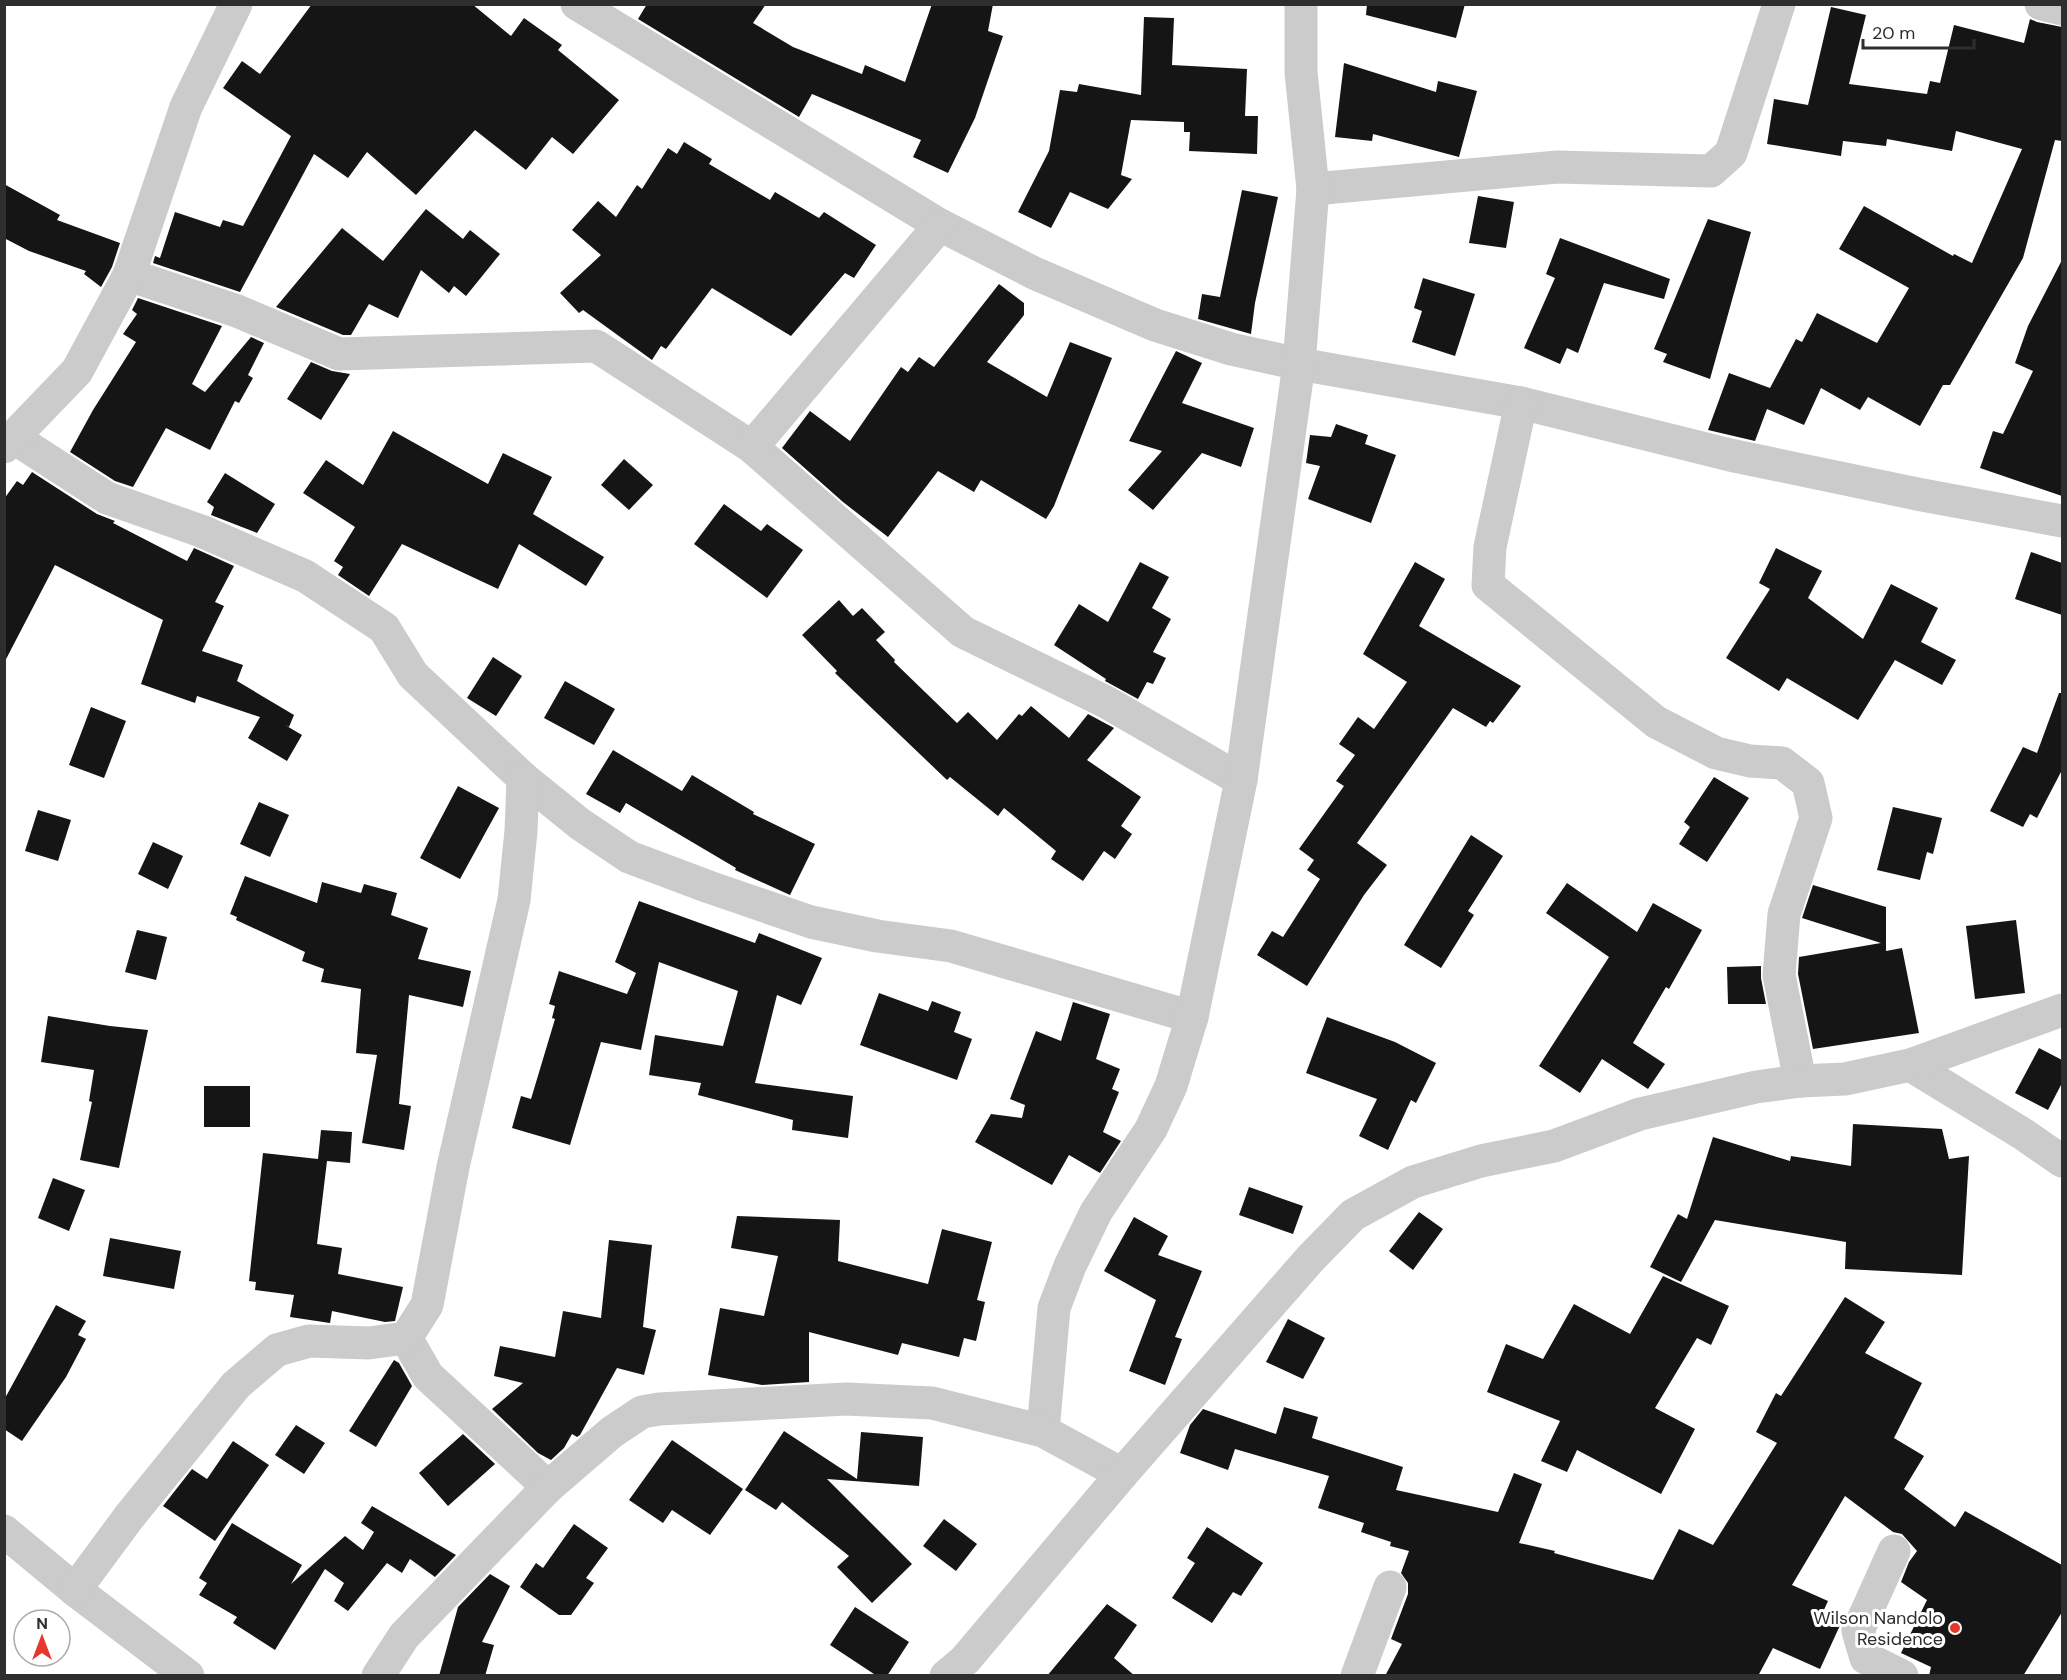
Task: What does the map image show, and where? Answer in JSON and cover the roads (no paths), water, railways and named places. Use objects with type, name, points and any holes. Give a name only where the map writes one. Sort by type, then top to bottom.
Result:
[{"type":"street","points":[[236,4],[186,107],[129,275],[77,372],[9,442],[107,498],[201,531],[305,576],[384,628],[413,675],[523,778],[580,824],[629,857],[811,922],[877,936],[951,946],[1192,1017]]},
{"type":"street","points":[[577,4],[940,225],[1034,273],[1155,325],[1231,350],[1521,403],[1730,455],[2062,521]]},
{"type":"street","points":[[1043,1431],[1054,1308],[1070,1266],[1096,1212],[1151,1129],[1171,1086],[1192,1017],[1241,780],[1299,364],[1313,189],[1301,72],[1301,4]]},
{"type":"street","points":[[1313,189],[1557,167],[1711,171],[1731,153],[1779,4]]},
{"type":"street","points":[[2041,4],[2062,9]]},
{"type":"street","points":[[752,447],[940,225]]},
{"type":"street","points":[[129,275],[237,311],[339,354],[596,346],[752,447],[963,632],[1106,702],[1241,780]]},
{"type":"street","points":[[1521,403],[1490,547],[1488,585],[1656,722],[1716,753],[1750,761],[1782,763],[1808,783],[1816,818],[1784,914],[1779,975],[1800,1081]]},
{"type":"street","points":[[75,1590],[129,1517],[236,1385],[277,1350],[309,1341],[369,1343],[406,1338],[427,1305],[453,1167],[514,900],[521,831],[523,778]]},
{"type":"street","points":[[966,1670],[1122,1474],[1310,1259],[1353,1215],[1413,1182],[1481,1161],[1554,1146],[1640,1114],[1756,1087],[1800,1081],[1845,1079],[1910,1065],[2062,1010]]},
{"type":"street","points":[[1910,1065],[2023,1134],[2062,1161]]},
{"type":"street","points":[[406,1338],[428,1376],[548,1487]]},
{"type":"street","points":[[378,1676],[404,1636],[548,1487],[612,1432],[642,1412],[659,1409],[846,1399],[932,1403],[1043,1431],[1122,1474]]},
{"type":"street","points":[[4,1531],[75,1590],[188,1676]]},
{"type":"street","points":[[1893,1551],[1858,1631],[1866,1658],[1902,1676]]},
{"type":"street","points":[[1357,1676],[1390,1587]]},
{"type":"place","name":"Wilson Nandolo Residence","points":[[1955,1628]]}]
